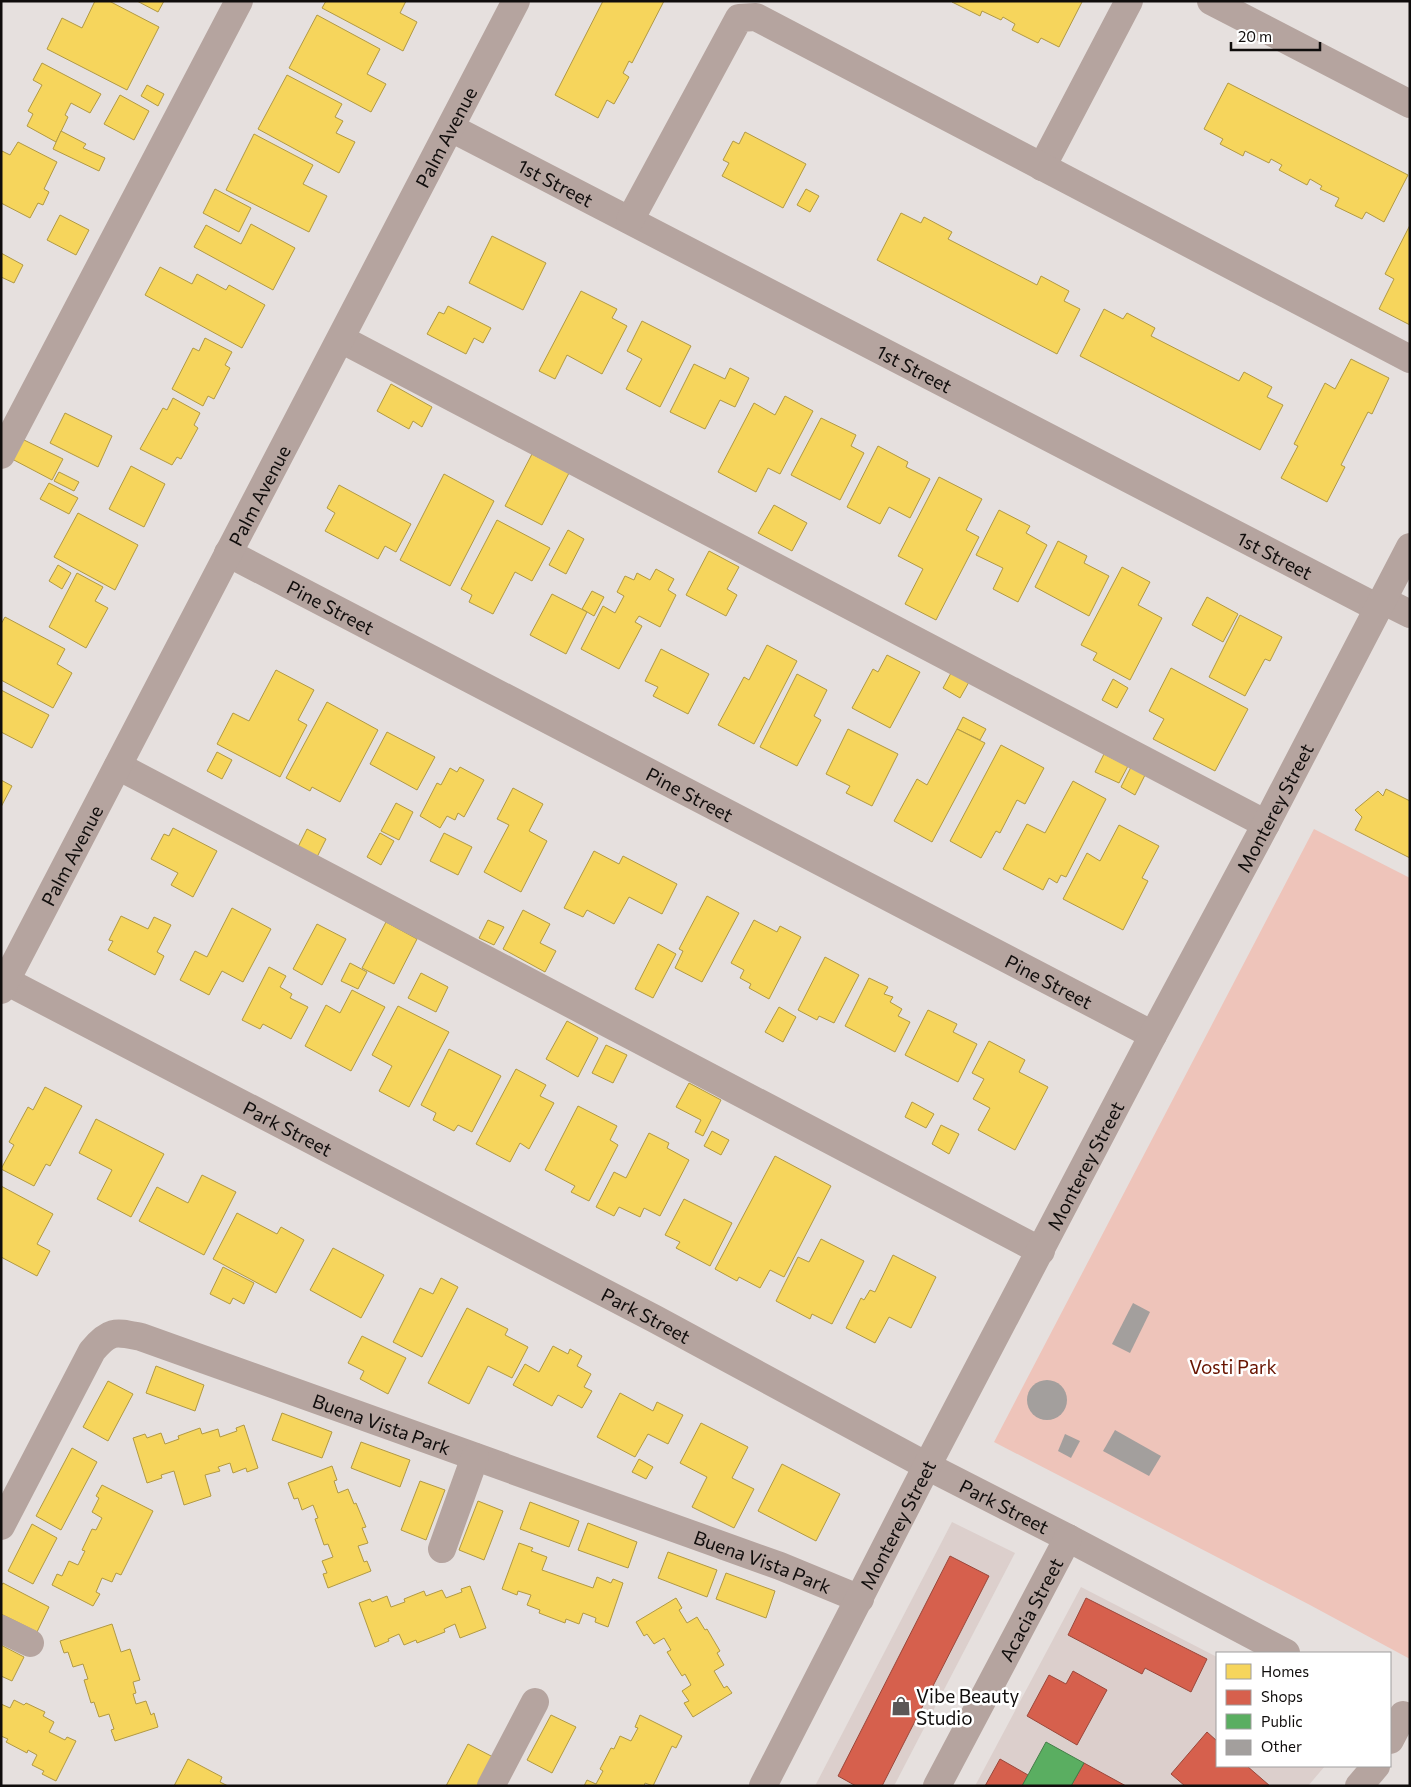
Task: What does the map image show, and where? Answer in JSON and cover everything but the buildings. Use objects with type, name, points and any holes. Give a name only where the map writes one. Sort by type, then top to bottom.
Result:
[{"type":"street","points":[[1,455],[239,1]]},
{"type":"street","name":"Palm Avenue","points":[[4,986],[516,1]]},
{"type":"street","points":[[1042,167],[1129,1]]},
{"type":"street","points":[[1211,1],[1410,104]]},
{"type":"street","points":[[630,220],[739,18],[756,17],[1410,359]]},
{"type":"street","name":"1st Street","points":[[451,128],[1380,604],[1410,614]]},
{"type":"street","points":[[341,339],[1266,824]]},
{"type":"street","name":"Monterey Street","points":[[763,1786],[927,1466],[1410,547]]},
{"type":"street","name":"Pine Street","points":[[228,553],[1153,1035]]},
{"type":"street","points":[[118,766],[1041,1251]]},
{"type":"street","name":"Park Street","points":[[4,986],[656,1319],[927,1466],[1284,1652]]},
{"type":"street","name":"Buena Vista Park","points":[[1,1526],[92,1351],[102,1338],[114,1333],[142,1337],[780,1566],[860,1599]]},
{"type":"street","points":[[442,1550],[475,1456]]},
{"type":"street","name":"Acacia Street","points":[[937,1786],[1068,1538]]},
{"type":"street","points":[[1,1629],[30,1643]]},
{"type":"street","points":[[492,1786],[535,1702]]},
{"type":"street","points":[[1391,1738],[1401,1714]]},
{"type":"street","points":[[1359,1786],[1375,1767]]},
{"type":"shaded area","points":[[952,1522],[1015,1553],[894,1786],[815,1786]]},
{"type":"shaded area","points":[[1081,1587],[1216,1656],[1216,1767],[1324,1767],[1308,1786],[975,1786]]},
{"type":"green space","name":"Vosti Park","points":[[1314,829],[1410,878],[1410,1659],[1310,1605],[994,1442]]},
{"type":"place","name":"Vibe Beauty Studio","points":[[901,1706]]}]
